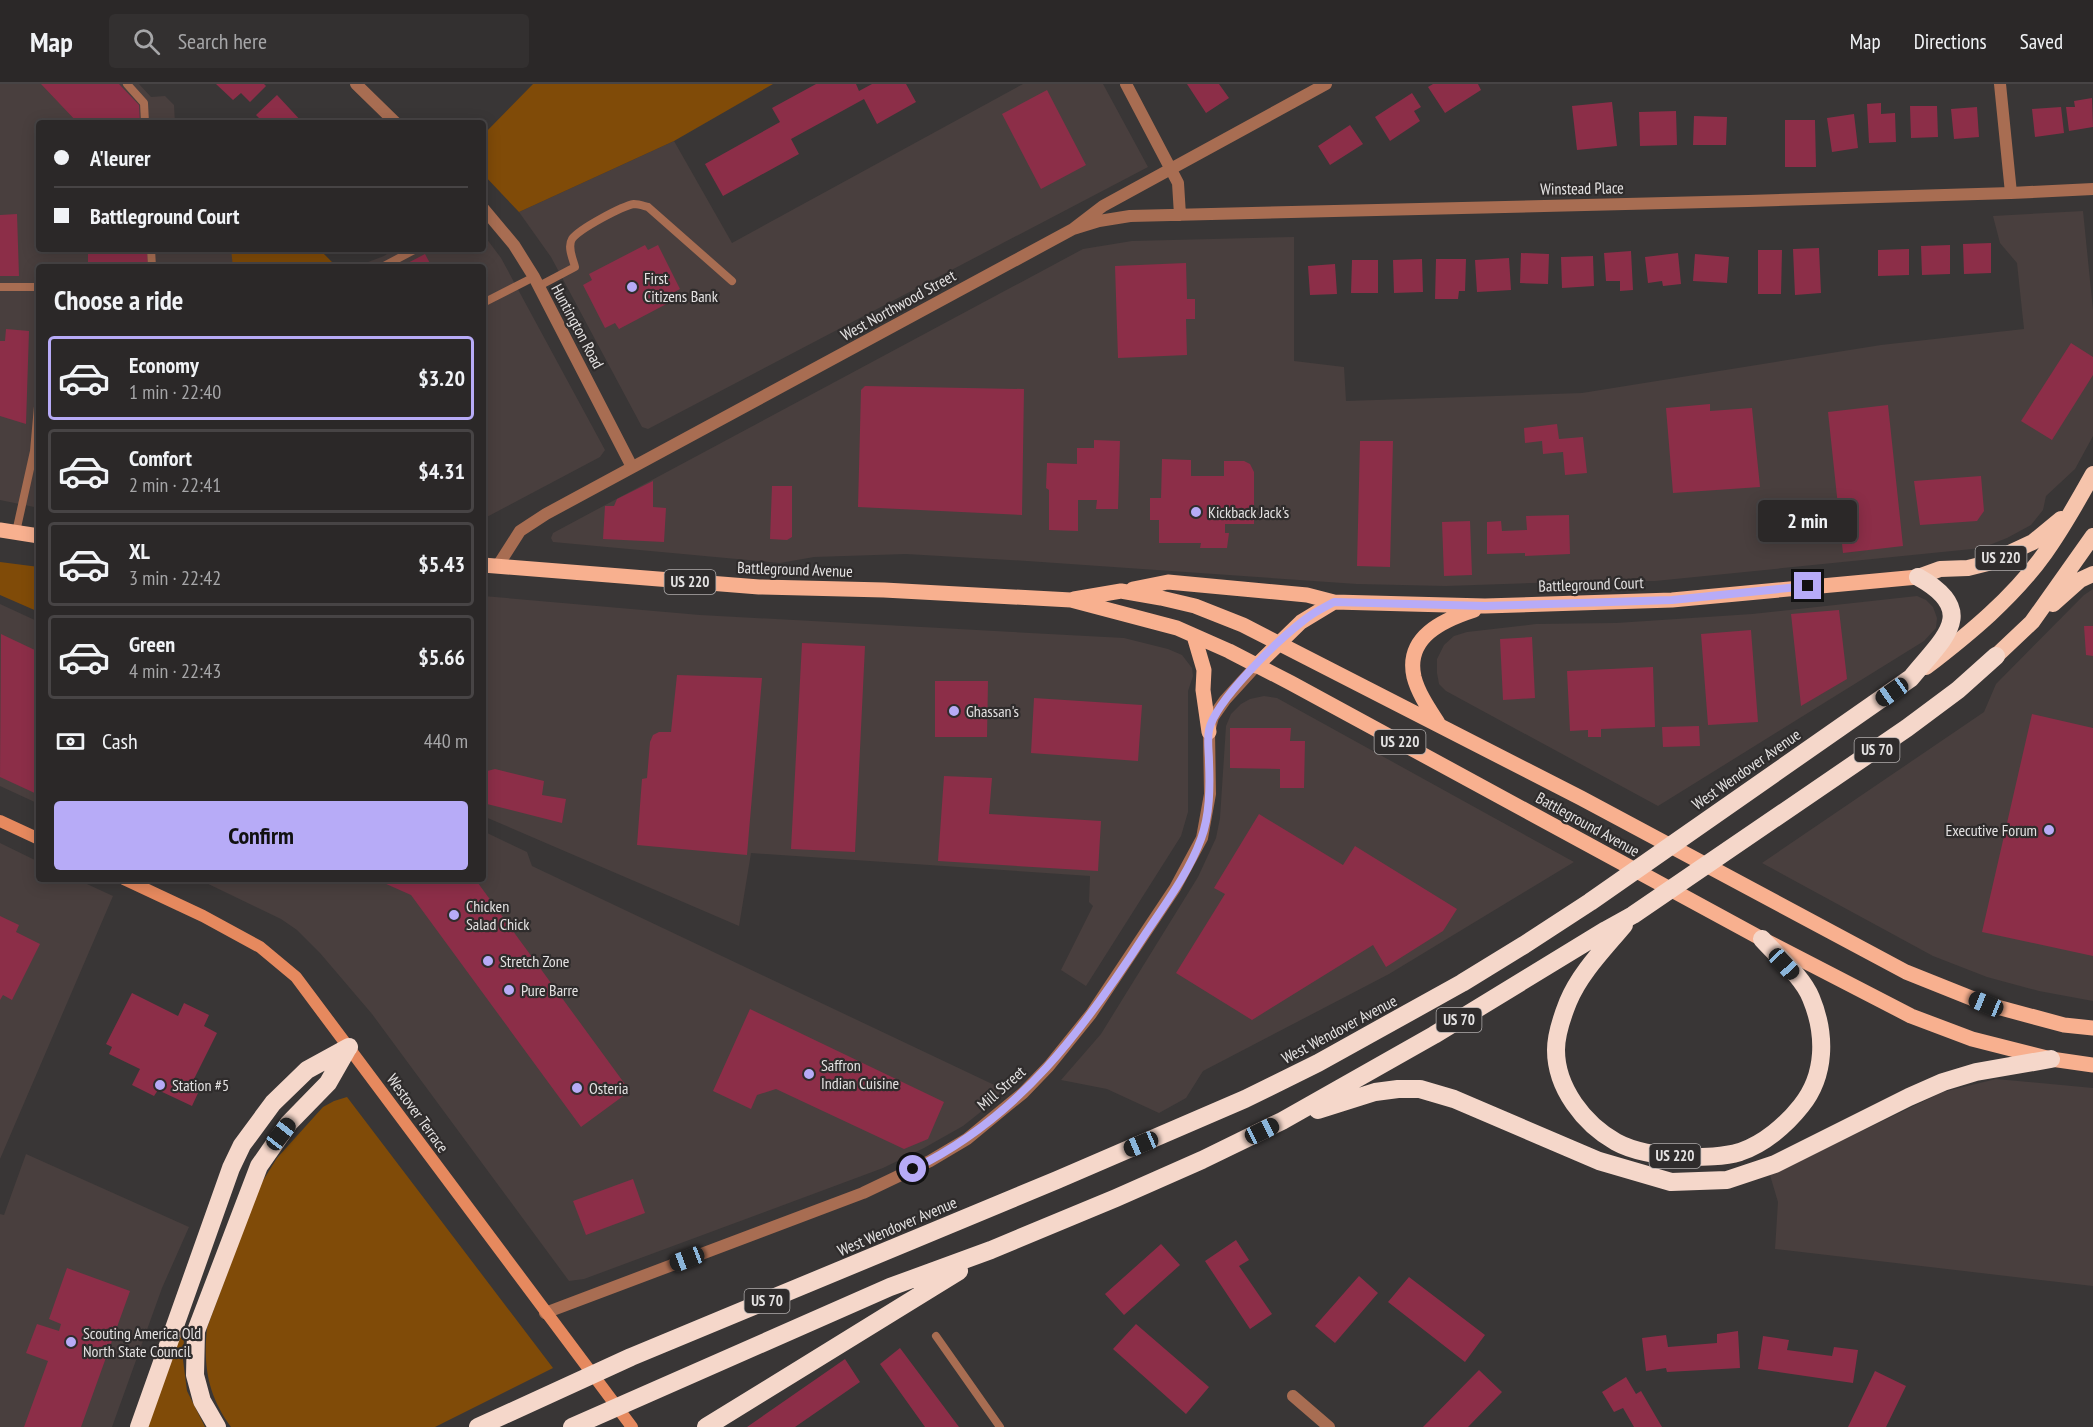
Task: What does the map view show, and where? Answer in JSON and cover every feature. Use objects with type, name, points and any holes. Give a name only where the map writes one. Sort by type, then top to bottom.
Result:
[{"type":"highway","name":"West Wendover Avenue","points":[[478,1427],[642,1353],[1245,1099],[1318,1063],[1452,989],[1590,902],[1911,678],[1958,642],[2005,599],[2044,554],[2093,474]]},
{"type":"highway","name":"US 220","points":[[1918,577],[1940,569],[1988,563],[2011,554],[2032,542],[2072,511]]},
{"type":"highway","name":"US 70","points":[[572,1427],[890,1287],[991,1250],[1116,1198],[1282,1121],[1434,1035],[1633,915],[1907,728],[1958,690],[2032,622],[2093,536]]},
{"type":"highway","points":[[2032,622],[2080,580],[2093,574]]},
{"type":"highway","points":[[1911,678],[1943,637],[1953,617],[1947,599],[1934,585],[1918,577]]},
{"type":"highway","name":"US 220","points":[[1633,915],[1578,983],[1560,1024],[1556,1051],[1560,1077],[1579,1110],[1594,1126],[1617,1142],[1642,1151],[1673,1156],[1711,1157],[1741,1151],[1770,1136],[1791,1119],[1817,1081],[1821,1060],[1821,1034],[1811,996],[1762,939]]},
{"type":"highway","points":[[139,1427],[231,1168],[242,1145],[259,1119],[307,1070],[349,1047]]},
{"type":"highway","points":[[217,1427],[202,1401],[195,1375],[196,1331],[259,1166],[289,1123],[328,1083],[349,1047]]},
{"type":"highway","points":[[1282,1121],[1375,1092],[1420,1089],[1454,1099],[1599,1161],[1671,1182],[1727,1180],[1775,1164],[1943,1082],[1976,1072],[2051,1059]]},
{"type":"highway","points":[[706,1427],[991,1250]]},
{"type":"main road","points":[[0,530],[36,535]]},
{"type":"main road","name":"Battleground Avenue","points":[[490,566],[748,586],[884,590],[1071,600],[1177,628],[1229,651],[1762,939],[1911,1016],[1972,1039],[2051,1059],[2093,1065]]},
{"type":"main road","name":"Battleground Court","points":[[1334,602],[1485,606],[1672,600],[1918,577]]},
{"type":"main road","name":"US 220","points":[[1121,591],[1168,582],[1307,595],[1334,602]]},
{"type":"main road","name":"Battleground Avenue","points":[[1071,600],[1121,591],[1195,606],[1243,625],[1438,723],[1906,972],[1986,1004],[2064,1025],[2093,1028]]},
{"type":"main road","points":[[1256,666],[1301,622],[1334,602]]},
{"type":"main road","points":[[1438,723],[1420,693],[1414,676],[1413,662],[1417,648],[1437,624],[1485,606]]},
{"type":"main road","points":[[1194,636],[1204,670],[1203,690],[1209,732]]},
{"type":"main road","points":[[0,820],[36,838]]},
{"type":"main road","name":"Westover Terrace","points":[[130,882],[203,916],[260,947],[296,977],[632,1427]]},
{"type":"street","points":[[356,84],[393,120]]},
{"type":"street","points":[[1126,84],[1178,183],[1180,215]]},
{"type":"street","name":"West Northwood Street","points":[[490,566],[520,531],[546,514],[1073,229],[1103,206],[1326,84]]},
{"type":"street","points":[[2000,84],[2011,193]]},
{"type":"street","name":"Winstead Place","points":[[1073,229],[1099,221],[1130,216],[2093,189]]},
{"type":"street","name":"Huntington Road","points":[[486,212],[514,245],[536,282],[632,467]]},
{"type":"street","name":"Mill Street","points":[[544,1312],[863,1192],[930,1161],[967,1139],[1023,1093],[1049,1066],[1091,1014],[1175,888],[1202,838],[1210,794],[1209,732],[1213,717],[1256,666]]},
{"type":"street","points":[[1293,1396],[1329,1427]]},
{"type":"lane","points":[[127,84],[144,103],[145,120]]},
{"type":"lane","points":[[486,302],[575,267],[570,247],[572,240],[580,232],[624,207],[637,204],[648,207],[732,281]]},
{"type":"lane","points":[[388,264],[410,252]]},
{"type":"lane","points":[[0,287],[36,287]]},
{"type":"lane","points":[[16,532],[34,451],[36,429]]},
{"type":"lane","points":[[936,1336],[1000,1427]]},
{"type":"shaded area","points":[[0,84],[139,84],[151,97],[165,96],[174,105],[175,120],[36,120],[36,252],[232,252],[234,264],[36,264],[36,507],[0,500]]},
{"type":"shaded area","points":[[533,84],[773,84],[674,141],[519,212],[486,177],[486,132]]},
{"type":"shaded area","points":[[1023,84],[1103,84],[1148,167],[648,429],[642,427],[551,257],[519,212],[674,141],[732,243]]},
{"type":"shaded area","points":[[2083,211],[2093,310],[2093,436],[2075,469],[2046,496],[2043,510],[2031,525],[1982,548],[1655,581],[1446,586],[1357,584],[906,554],[814,557],[780,563],[553,542],[551,538],[553,533],[1083,249],[1132,241],[1294,237],[1294,361],[1344,367],[1346,401],[1582,393],[1881,345],[2024,329],[2017,263],[2000,243],[1993,216]]},
{"type":"shaded area","points":[[486,238],[501,258],[605,450],[600,457],[486,517],[486,264],[363,264],[390,252],[486,252]]},
{"type":"shaded area","points":[[231,252],[322,252],[334,264],[233,264]]},
{"type":"shaded area","points":[[0,562],[36,567],[36,611],[0,595]]},
{"type":"shaded area","points":[[2093,589],[2093,1001],[2039,991],[1987,977],[1933,956],[1762,863],[1984,712],[1996,684],[2084,595]]},
{"type":"shaded area","points":[[486,596],[700,615],[1124,638],[1168,649],[1182,655],[1192,668],[1193,676],[1188,691],[1188,812],[1181,836],[1086,986],[1061,970],[1093,906],[1089,902],[1090,876],[751,853],[739,926],[486,817]]},
{"type":"shaded area","points":[[1917,596],[1926,600],[1933,607],[1937,618],[1936,628],[1924,641],[1658,806],[1446,691],[1439,684],[1437,673],[1437,659],[1444,645],[1454,636],[1467,632],[1536,624],[1616,623],[1752,614]]},
{"type":"shaded area","points":[[0,604],[36,621],[36,803],[0,786]]},
{"type":"shaded area","points":[[1264,696],[1277,698],[1574,862],[1389,974],[1203,1071],[1186,1098],[1159,1113],[1107,1089],[1061,1080],[1101,1034],[1198,877],[1216,838],[1220,818],[1226,726],[1231,714],[1241,704]]},
{"type":"shaded area","points":[[486,832],[527,852],[532,866],[1007,1091],[963,1126],[883,1168],[584,1279],[569,1281],[372,1014],[320,953],[297,930],[281,919],[204,882],[486,882]]},
{"type":"shaded area","points":[[0,843],[36,861],[36,882],[83,882],[113,896],[0,1159]]},
{"type":"shaded area","points":[[1996,1079],[2093,1088],[2093,1286],[1775,1249],[1778,1202],[1770,1175],[1943,1092]]},
{"type":"shaded area","points":[[347,1097],[553,1368],[435,1427],[231,1427],[217,1404],[209,1380],[206,1355],[207,1328],[259,1187],[277,1158],[323,1107]]},
{"type":"shaded area","points":[[26,1154],[189,1227],[162,1288],[112,1427],[0,1427],[0,1214],[4,1215]]},
{"type":"shaded area","points":[[180,1335],[184,1337],[183,1360],[187,1391],[205,1427],[148,1427]]},
{"type":"building","points":[[41,84],[119,84],[139,105],[140,120],[75,120]]},
{"type":"building","points":[[216,84],[264,84],[266,86],[250,102],[241,93],[233,100]]},
{"type":"building","points":[[816,84],[856,84],[859,91],[872,84],[906,84],[916,102],[877,124],[864,99],[791,139],[799,154],[723,196],[705,164],[780,122],[772,108]]},
{"type":"building","points":[[1187,84],[1219,84],[1229,98],[1206,113]]},
{"type":"building","points":[[1433,84],[1478,84],[1481,90],[1445,113],[1428,87]]},
{"type":"building","points":[[1047,90],[1086,165],[1041,189],[1002,114]]},
{"type":"building","points":[[1412,93],[1421,107],[1414,111],[1420,121],[1390,141],[1375,117]]},
{"type":"building","points":[[277,95],[300,120],[261,120],[256,115]]},
{"type":"building","points":[[2092,98],[2093,127],[2069,131],[2066,107],[2075,107],[2074,101]]},
{"type":"building","points":[[1612,102],[1617,146],[1577,150],[1572,106]]},
{"type":"building","points":[[1881,103],[1881,114],[1895,113],[1896,142],[1869,143],[1867,104]]},
{"type":"building","points":[[1910,106],[1937,106],[1938,137],[1911,138]]},
{"type":"building","points":[[1977,107],[1979,137],[1954,139],[1951,109]]},
{"type":"building","points":[[2061,107],[2064,133],[2035,137],[2032,109]]},
{"type":"building","points":[[1676,111],[1677,145],[1640,146],[1639,112]]},
{"type":"building","points":[[1854,114],[1858,148],[1832,152],[1827,118]]},
{"type":"building","points":[[1694,116],[1727,117],[1726,145],[1693,145]]},
{"type":"building","points":[[1785,120],[1815,120],[1816,167],[1785,167]]},
{"type":"building","points":[[1350,125],[1363,144],[1330,165],[1318,146]]},
{"type":"building","points":[[17,214],[19,276],[0,276],[0,215]]},
{"type":"building","points":[[1991,243],[1991,273],[1964,274],[1963,244]]},
{"type":"building","name":"First Citizens Bank","points":[[645,245],[648,250],[658,245],[680,289],[671,294],[674,300],[619,329],[615,323],[605,328],[583,285],[592,280],[589,274]]},
{"type":"building","points":[[1950,245],[1950,274],[1922,275],[1921,246]]},
{"type":"building","points":[[1819,248],[1821,293],[1795,295],[1793,249]]},
{"type":"building","points":[[1909,249],[1909,275],[1878,276],[1878,250]]},
{"type":"building","points":[[1758,250],[1782,250],[1781,294],[1758,294]]},
{"type":"building","points":[[1631,251],[1633,290],[1620,291],[1620,281],[1606,281],[1604,253]]},
{"type":"building","points":[[88,252],[147,252],[148,264],[88,264]]},
{"type":"building","points":[[1521,253],[1549,254],[1548,284],[1520,283]]},
{"type":"building","points":[[1678,253],[1681,284],[1663,286],[1662,281],[1648,283],[1645,257]]},
{"type":"building","points":[[425,254],[430,264],[406,264]]},
{"type":"building","points":[[1695,254],[1729,257],[1727,283],[1693,281]]},
{"type":"building","points":[[1593,256],[1594,286],[1562,288],[1561,257]]},
{"type":"building","points":[[1509,258],[1511,290],[1477,292],[1475,260]]},
{"type":"building","points":[[1422,259],[1423,292],[1394,293],[1393,260]]},
{"type":"building","points":[[1436,259],[1466,259],[1465,291],[1459,291],[1458,299],[1435,299]]},
{"type":"building","points":[[1352,260],[1378,260],[1378,293],[1351,293]]},
{"type":"building","points":[[1186,263],[1187,299],[1195,299],[1195,319],[1186,319],[1187,355],[1118,358],[1115,266]]},
{"type":"building","points":[[1335,264],[1337,294],[1310,295],[1308,266]]},
{"type":"building","points":[[6,329],[29,331],[26,424],[0,416],[0,341],[5,341]]},
{"type":"building","points":[[2071,343],[2093,357],[2093,375],[2052,440],[2021,421]]},
{"type":"building","points":[[865,386],[1024,389],[1022,515],[858,507],[861,390]]},
{"type":"building","points":[[1710,404],[1710,411],[1752,408],[1760,487],[1673,493],[1666,408]]},
{"type":"building","points":[[1888,405],[1903,546],[1843,553],[1828,412]]},
{"type":"building","points":[[1557,424],[1559,439],[1583,437],[1587,473],[1565,475],[1563,452],[1543,454],[1542,441],[1525,443],[1524,428]]},
{"type":"building","points":[[1094,440],[1120,441],[1118,509],[1096,509],[1097,500],[1078,500],[1078,531],[1049,530],[1047,463],[1077,464],[1077,448],[1094,448]]},
{"type":"building","points":[[1360,441],[1393,441],[1390,567],[1357,566]]},
{"type":"building","points":[[1162,459],[1191,460],[1191,476],[1224,476],[1224,461],[1244,461],[1250,464],[1254,472],[1254,524],[1225,524],[1225,533],[1229,533],[1227,548],[1200,548],[1201,543],[1159,543],[1159,520],[1150,520],[1150,498],[1161,498]]},
{"type":"building","points":[[1981,476],[1984,511],[1977,521],[1920,525],[1914,481]]},
{"type":"building","points":[[653,481],[653,507],[666,508],[664,542],[603,539],[605,506],[614,506],[617,499]]},
{"type":"building","points":[[772,486],[792,486],[792,537],[787,540],[770,539]]},
{"type":"building","points":[[1569,515],[1570,554],[1525,556],[1525,553],[1487,554],[1487,522],[1501,521],[1502,531],[1527,530],[1526,516]]},
{"type":"building","points":[[1470,521],[1472,575],[1444,576],[1442,522]]},
{"type":"building","points":[[1839,610],[1847,679],[1801,706],[1791,614]]},
{"type":"building","points":[[2084,626],[2093,626],[2093,656],[2086,655]]},
{"type":"building","points":[[1751,630],[1758,722],[1708,725],[1701,634]]},
{"type":"building","points":[[1,634],[36,651],[36,794],[0,777]]},
{"type":"building","points":[[1532,637],[1535,698],[1503,700],[1500,639]]},
{"type":"building","points":[[802,643],[865,646],[855,852],[791,849]]},
{"type":"building","points":[[1653,667],[1655,727],[1601,729],[1601,737],[1588,737],[1588,730],[1570,731],[1567,671]]},
{"type":"building","points":[[677,675],[762,678],[747,855],[637,845],[642,779],[647,778],[650,742],[653,735],[659,732],[671,732]]},
{"type":"building","points":[[935,681],[988,681],[987,737],[935,737]]},
{"type":"building","points":[[1034,698],[1142,705],[1138,761],[1031,753]]},
{"type":"building","name":"Executive Forum","points":[[2032,714],[2093,728],[2093,956],[1982,932]]},
{"type":"building","points":[[1699,726],[1700,746],[1663,747],[1662,727]]},
{"type":"building","points":[[1230,728],[1291,728],[1290,741],[1305,741],[1304,788],[1280,788],[1280,769],[1230,768]]},
{"type":"building","points":[[495,769],[544,781],[542,795],[566,799],[562,823],[486,804],[486,771]]},
{"type":"building","points":[[944,776],[992,778],[989,814],[1101,821],[1098,871],[938,861]]},
{"type":"building","points":[[1259,814],[1343,865],[1355,846],[1457,909],[1443,931],[1386,967],[1373,945],[1252,1020],[1176,973],[1225,894],[1214,888]]},
{"type":"building","points":[[382,882],[477,882],[630,1091],[581,1127],[411,895]]},
{"type":"building","points":[[0,916],[19,925],[16,932],[40,944],[12,1000],[3,995],[0,1000]]},
{"type":"building","points":[[132,993],[178,1016],[184,1003],[209,1015],[204,1026],[217,1033],[189,1089],[198,1093],[192,1106],[158,1090],[154,1096],[132,1085],[140,1069],[109,1054],[112,1047],[106,1044]]},
{"type":"building","points":[[750,1009],[944,1102],[928,1139],[904,1149],[776,1089],[757,1095],[751,1109],[713,1091]]},
{"type":"building","points":[[633,1179],[645,1213],[586,1235],[573,1201]]},
{"type":"building","points":[[1236,1240],[1249,1260],[1239,1266],[1272,1314],[1250,1329],[1205,1261]]},
{"type":"building","points":[[1161,1244],[1180,1265],[1124,1315],[1105,1294]]},
{"type":"building","name":"Scouting America Old North State Council","points":[[67,1268],[130,1291],[81,1427],[24,1427],[48,1361],[26,1353],[37,1324],[59,1331],[61,1324],[49,1319]]},
{"type":"building","points":[[1359,1276],[1378,1293],[1335,1343],[1315,1326]]},
{"type":"building","points":[[1409,1277],[1485,1335],[1465,1362],[1388,1302]]},
{"type":"building","points":[[1136,1324],[1209,1387],[1186,1414],[1113,1349]]},
{"type":"building","points":[[1738,1331],[1740,1368],[1667,1372],[1666,1368],[1646,1371],[1642,1338],[1666,1335],[1668,1347],[1717,1343],[1717,1334]]},
{"type":"building","points":[[1763,1336],[1789,1340],[1787,1350],[1832,1356],[1834,1347],[1858,1350],[1853,1383],[1758,1369]]},
{"type":"building","points":[[900,1348],[959,1427],[925,1427],[880,1364]]},
{"type":"building","points":[[845,1359],[860,1382],[795,1427],[747,1427]]},
{"type":"building","points":[[1479,1370],[1502,1392],[1468,1427],[1423,1427]]},
{"type":"building","points":[[1875,1371],[1906,1386],[1886,1427],[1848,1427]]},
{"type":"building","points":[[1626,1377],[1636,1394],[1641,1391],[1662,1427],[1634,1427],[1623,1408],[1614,1412],[1602,1392]]},
{"type":"place","name":"First Citizens Bank","points":[[632,287]]},
{"type":"place","name":"Kickback Jack's","points":[[1196,512]]},
{"type":"place","name":"Ghassan's","points":[[954,711]]},
{"type":"place","name":"Executive Forum","points":[[2049,830]]},
{"type":"place","name":"Chicken Salad Chick","points":[[454,915]]},
{"type":"place","name":"Stretch Zone","points":[[488,961]]},
{"type":"place","name":"Pure Barre","points":[[509,990]]},
{"type":"place","name":"Saffron Indian Cuisine","points":[[809,1074]]},
{"type":"place","name":"Station #5","points":[[160,1085]]},
{"type":"place","name":"Osteria","points":[[577,1088]]},
{"type":"place","name":"Scouting America Old North State Council","points":[[71,1342]]},
{"type":"route","points":[[913,1169],[967,1139],[1023,1093],[1049,1066],[1091,1014],[1175,888],[1202,838],[1210,794],[1209,732],[1213,717],[1238,684],[1301,622],[1313,614],[1334,602],[1485,606],[1672,600],[1808,586]]}]
